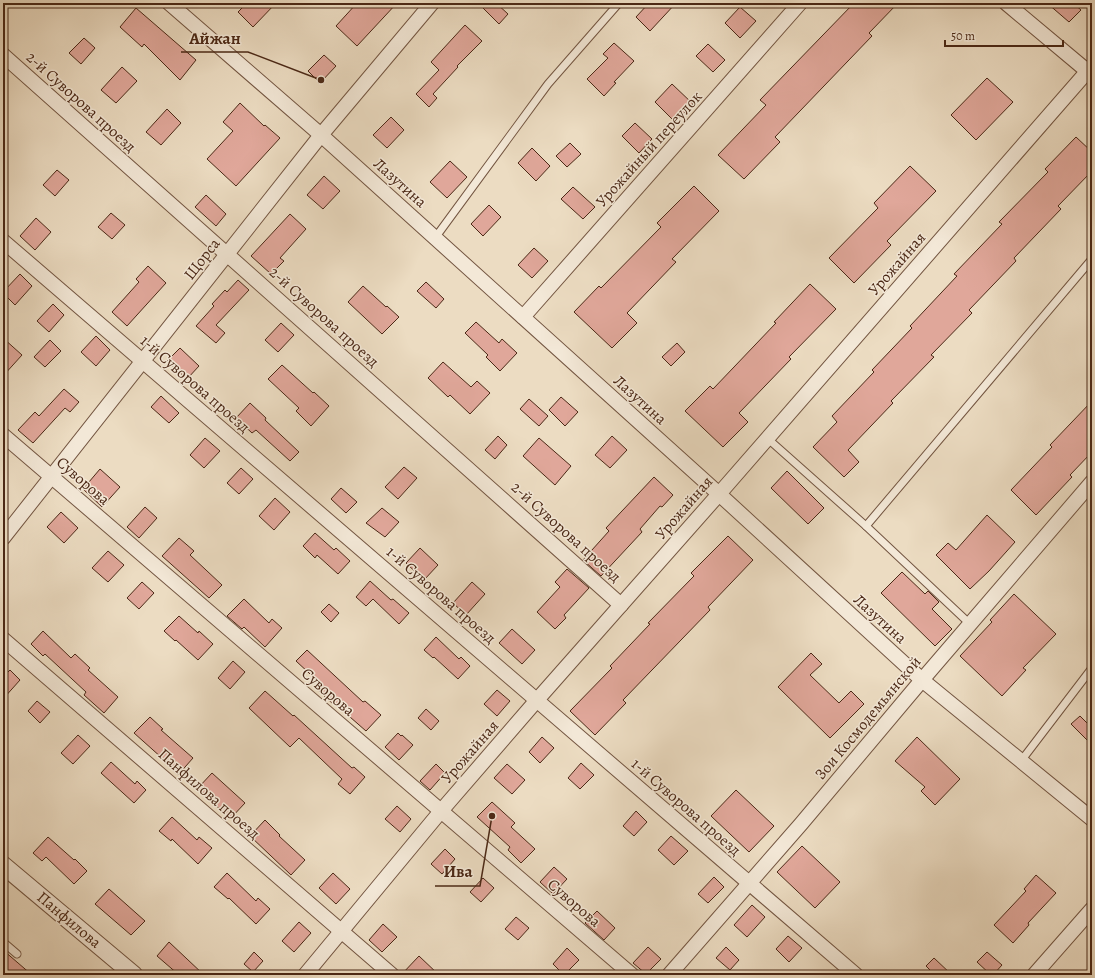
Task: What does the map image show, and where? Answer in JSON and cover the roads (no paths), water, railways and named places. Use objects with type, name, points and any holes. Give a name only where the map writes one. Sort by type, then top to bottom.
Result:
[{"type":"street","name":"Лазутина","points":[[169,3],[321,135],[719,494],[922,680],[1092,820]]},
{"type":"street","name":"Щорса","points":[[3,538],[321,135],[432,3]]},
{"type":"street","name":"Урожайный переулок","points":[[523,317],[800,3]]},
{"type":"street","points":[[1006,3],[1090,71]]},
{"type":"street","name":"2-й Суворова проезд","points":[[3,55],[621,605]]},
{"type":"street","name":"Урожайная","points":[[305,975],[441,811],[537,700],[1090,71]]},
{"type":"street","name":"1-й Суворова проезд","points":[[3,241],[856,975]]},
{"type":"street","name":"Суворова","points":[[3,435],[632,975]]},
{"type":"street","name":"Зои Космодемьянской","points":[[669,975],[801,824],[1092,482]]},
{"type":"street","name":"Панфилова проезд","points":[[3,639],[392,975]]},
{"type":"street","name":"Панфилова","points":[[3,865],[134,975]]},
{"type":"street","points":[[1034,975],[1092,909]]},
{"type":"lane","points":[[435,238],[548,84],[619,3]]},
{"type":"lane","points":[[866,526],[1092,259]]},
{"type":"lane","points":[[767,438],[866,526],[970,624]]},
{"type":"lane","points":[[1021,761],[1092,668]]},
{"type":"lane","points":[[3,942],[17,954]]},
{"type":"place","name":"Айжан","points":[[321,80]]},
{"type":"place","name":"Ива","points":[[492,816]]}]
